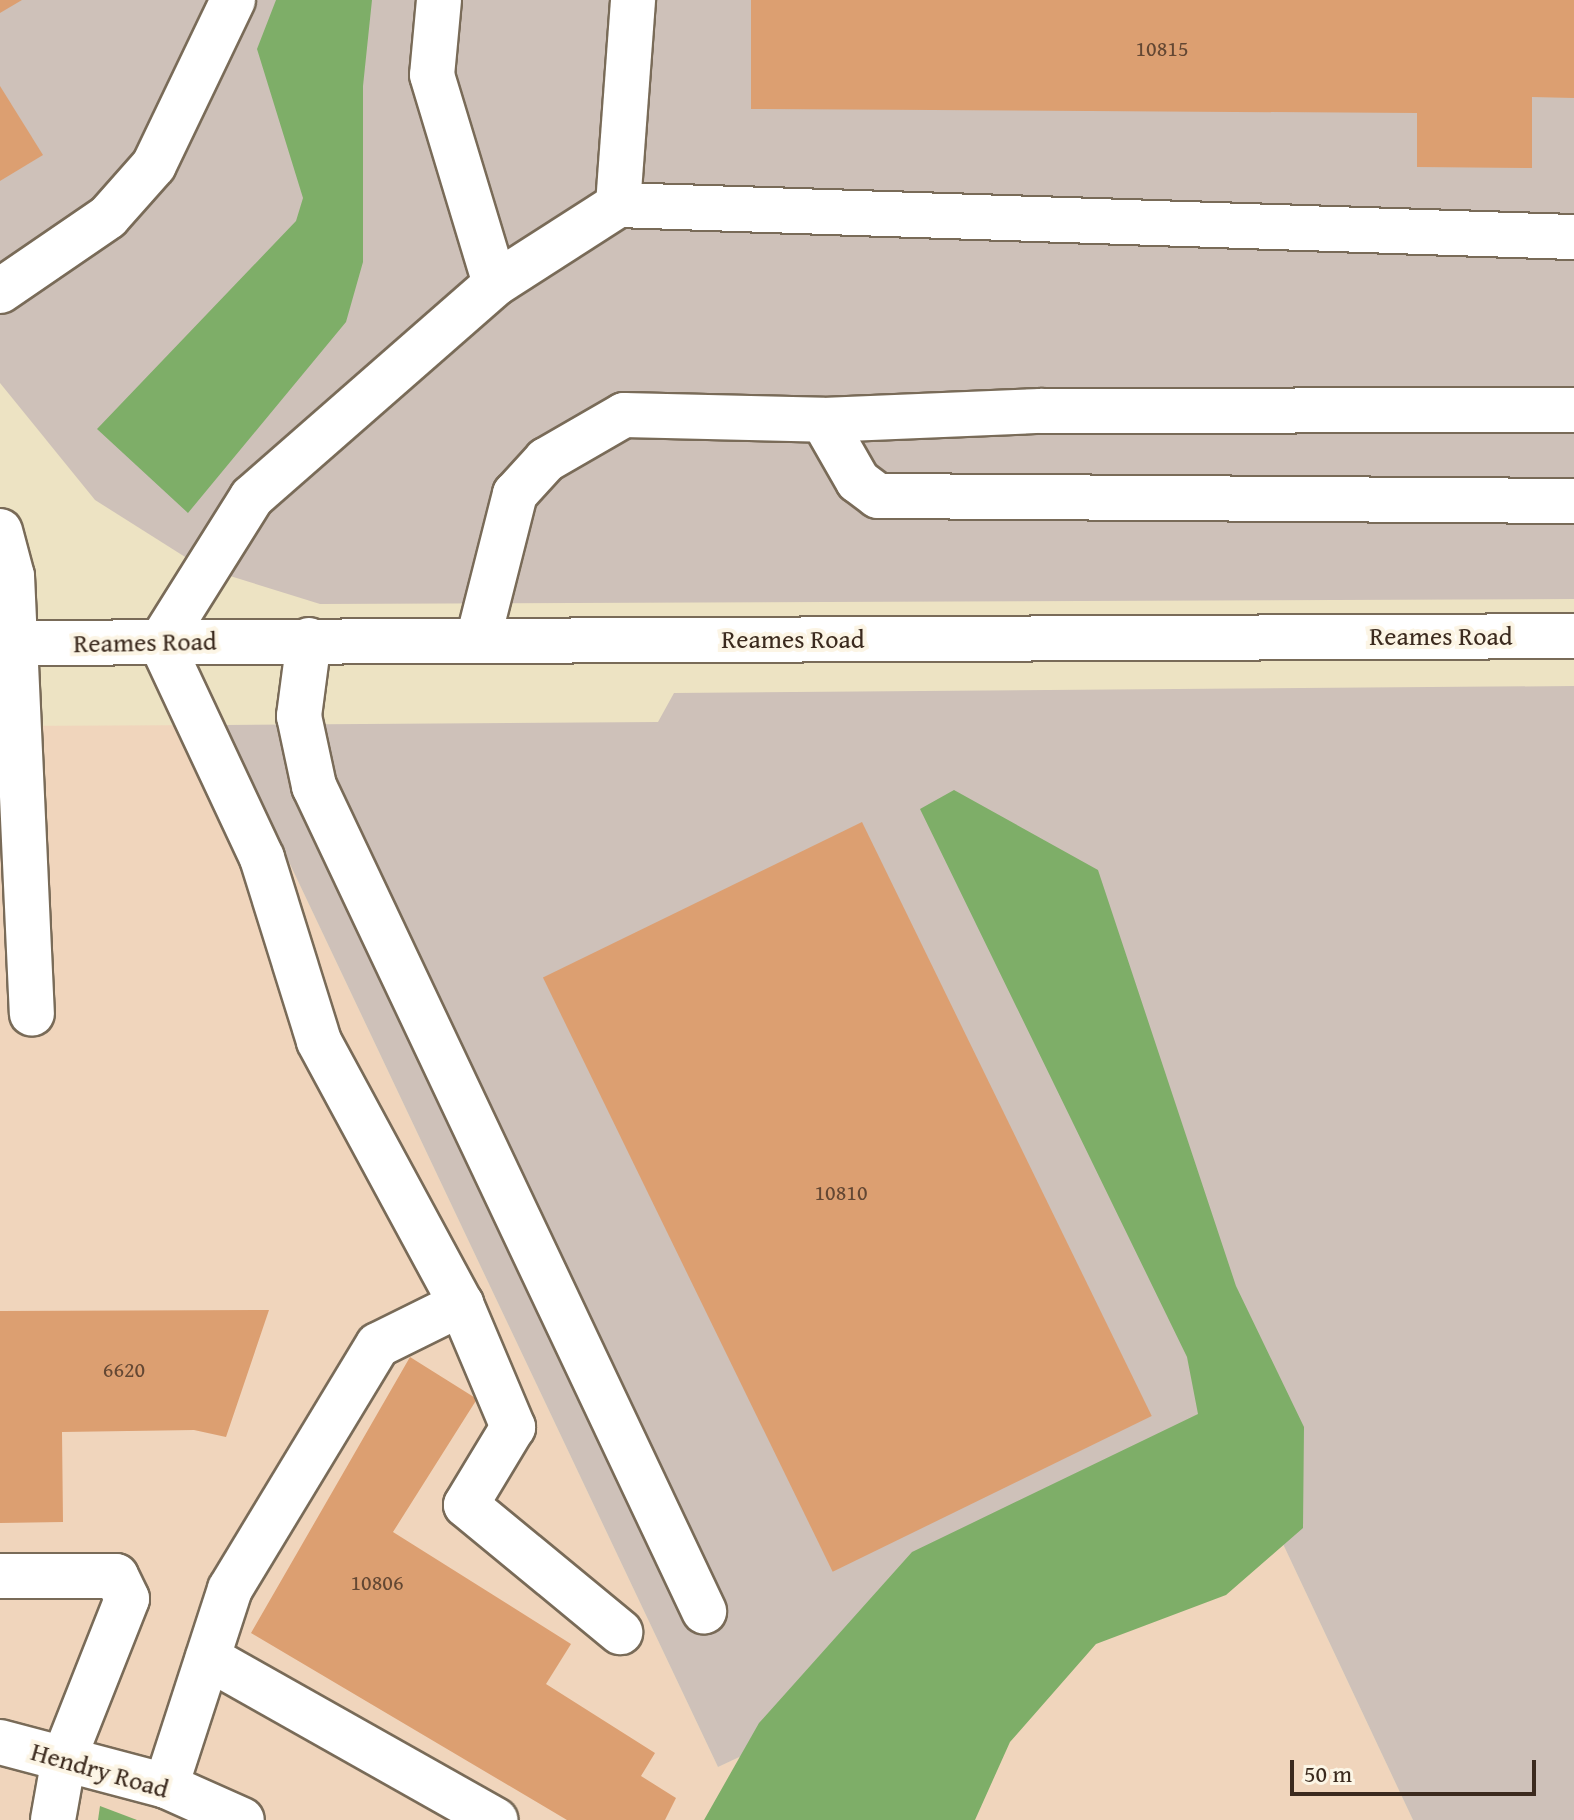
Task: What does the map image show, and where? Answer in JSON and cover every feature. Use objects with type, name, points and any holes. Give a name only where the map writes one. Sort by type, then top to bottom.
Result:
[{"type":"main road","points":[[0,291],[52,262],[108,217],[154,165],[233,0]]},
{"type":"main road","points":[[439,0],[432,75],[495,284]]},
{"type":"main road","points":[[618,205],[633,0]]},
{"type":"main road","points":[[620,1632],[466,1505],[513,1427],[461,1304],[319,1041],[262,858],[161,642],[252,497],[495,284],[618,205],[1574,237]]},
{"type":"main road","points":[[478,640],[515,494],[546,460],[624,415],[823,420],[1041,411],[1574,410]]},
{"type":"main road","points":[[823,420],[858,481],[878,496],[1574,501]]},
{"type":"main road","points":[[0,531],[12,576],[6,643],[32,1014]]},
{"type":"main road","name":"Reames Road","points":[[6,643],[1574,636]]},
{"type":"main road","points":[[309,640],[299,716],[314,786],[704,1611]]},
{"type":"main road","points":[[166,1786],[230,1589],[378,1345],[461,1304]]},
{"type":"main road","points":[[0,1576],[116,1576],[127,1599],[64,1758],[53,1820]]},
{"type":"main road","points":[[208,1658],[495,1820]]},
{"type":"main road","name":"Hendry Road","points":[[0,1742],[166,1786],[242,1820]]},
{"type":"shaded area","points":[[0,0],[1574,0],[1574,599],[320,604],[201,567],[95,500],[0,383]]},
{"type":"shaded area","points":[[1574,686],[1574,1820],[1413,1820],[1267,1510],[718,1767],[224,725],[658,722],[674,693]]},
{"type":"shaded area","points":[[224,725],[718,1767],[1267,1510],[1413,1820],[0,1820],[0,726]]},
{"type":"green space","points":[[276,0],[372,0],[363,86],[363,262],[346,322],[188,513],[97,429],[296,221],[303,198],[257,49]]},
{"type":"green space","points":[[954,790],[1098,870],[1236,1286],[1304,1427],[1303,1528],[1226,1595],[1096,1644],[1010,1742],[975,1820],[704,1820],[759,1723],[912,1552],[1198,1414],[1187,1357],[920,809]]},
{"type":"green space","points":[[100,1806],[137,1820],[98,1820]]},
{"type":"building","points":[[0,0],[22,0],[0,13]]},
{"type":"building","points":[[751,0],[1574,0],[1574,98],[1532,97],[1532,168],[1417,167],[1417,113],[751,109]]},
{"type":"building","points":[[0,86],[43,155],[0,181]]},
{"type":"building","points":[[862,822],[1152,1416],[833,1572],[543,978]]},
{"type":"building","points":[[269,1310],[226,1437],[194,1430],[62,1432],[63,1522],[0,1523],[0,1311]]},
{"type":"building","points":[[410,1357],[477,1399],[393,1532],[571,1644],[546,1684],[655,1753],[641,1776],[676,1798],[665,1820],[567,1820],[251,1633]]}]
